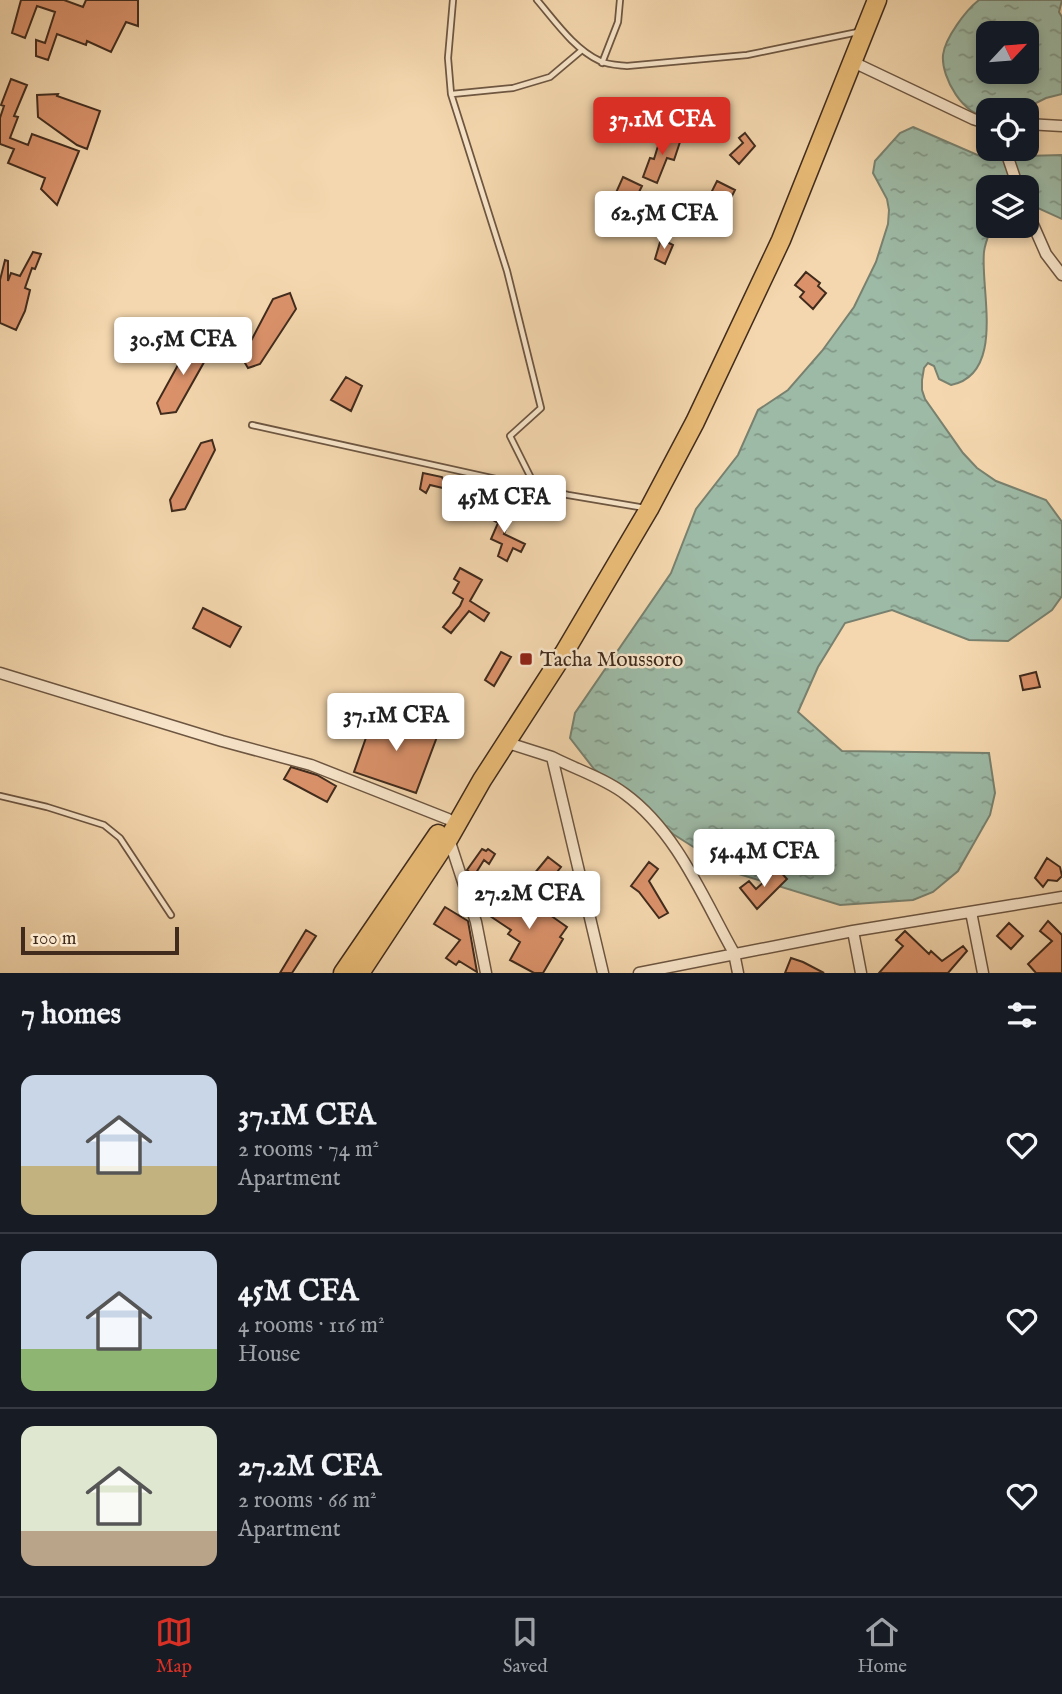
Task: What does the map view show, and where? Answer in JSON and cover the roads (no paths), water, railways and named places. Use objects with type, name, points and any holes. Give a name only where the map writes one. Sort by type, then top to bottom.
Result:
[{"type":"highway","points":[[365,970],[564,653],[649,509],[695,422],[757,293],[811,169],[877,0]]},
{"type":"highway","points":[[344,973],[458,805],[482,780]]},
{"type":"street","points":[[853,62],[976,118]]},
{"type":"street","points":[[1039,125],[1062,126]]},
{"type":"street","points":[[1039,238],[1046,254],[1062,275]]},
{"type":"street","points":[[0,673],[222,741],[311,765],[449,819]]},
{"type":"street","points":[[508,743],[552,757],[622,791],[659,825],[673,843],[734,953],[738,973]]},
{"type":"street","points":[[552,757],[603,973]]},
{"type":"street","points":[[449,838],[476,922],[486,973]]},
{"type":"street","points":[[639,973],[853,931],[1062,897]]},
{"type":"street","points":[[971,912],[983,973]]},
{"type":"street","points":[[853,931],[861,973]]},
{"type":"lane","points":[[453,0],[448,58],[451,94],[507,271],[541,408],[510,436],[536,488]]},
{"type":"lane","points":[[537,0],[582,50],[602,63],[627,66],[747,55],[866,30]]},
{"type":"lane","points":[[602,63],[618,22],[620,0]]},
{"type":"lane","points":[[451,94],[513,88],[550,77],[582,50]]},
{"type":"lane","points":[[252,425],[536,488],[649,509]]},
{"type":"lane","points":[[0,796],[104,825],[120,838],[171,915]]},
{"type":"water","points":[[979,0],[1062,0],[1059,12],[1062,17],[1062,94],[1039,102],[1039,98],[976,98],[976,113],[971,111],[950,85],[943,64],[945,48],[962,17]]},
{"type":"water","points":[[913,127],[976,154],[976,161],[1039,161],[1039,156],[1062,155],[1062,219],[1039,208],[1039,175],[976,175],[976,238],[988,238],[984,252],[987,328],[985,348],[979,365],[968,378],[951,385],[939,379],[934,366],[928,363],[924,368],[922,390],[925,399],[963,453],[977,468],[996,481],[1046,500],[1062,522],[1062,596],[1052,610],[1008,641],[969,640],[892,610],[845,623],[818,667],[798,712],[842,751],[989,753],[995,793],[990,815],[958,871],[933,892],[913,900],[840,905],[739,874],[703,853],[673,834],[627,793],[594,769],[570,738],[575,713],[671,573],[696,509],[738,455],[758,410],[788,390],[822,351],[854,307],[876,262],[888,224],[887,199],[873,173],[875,161],[900,133]]},
{"type":"place","name":"Tacha Moussoro","points":[[526,659]]}]
